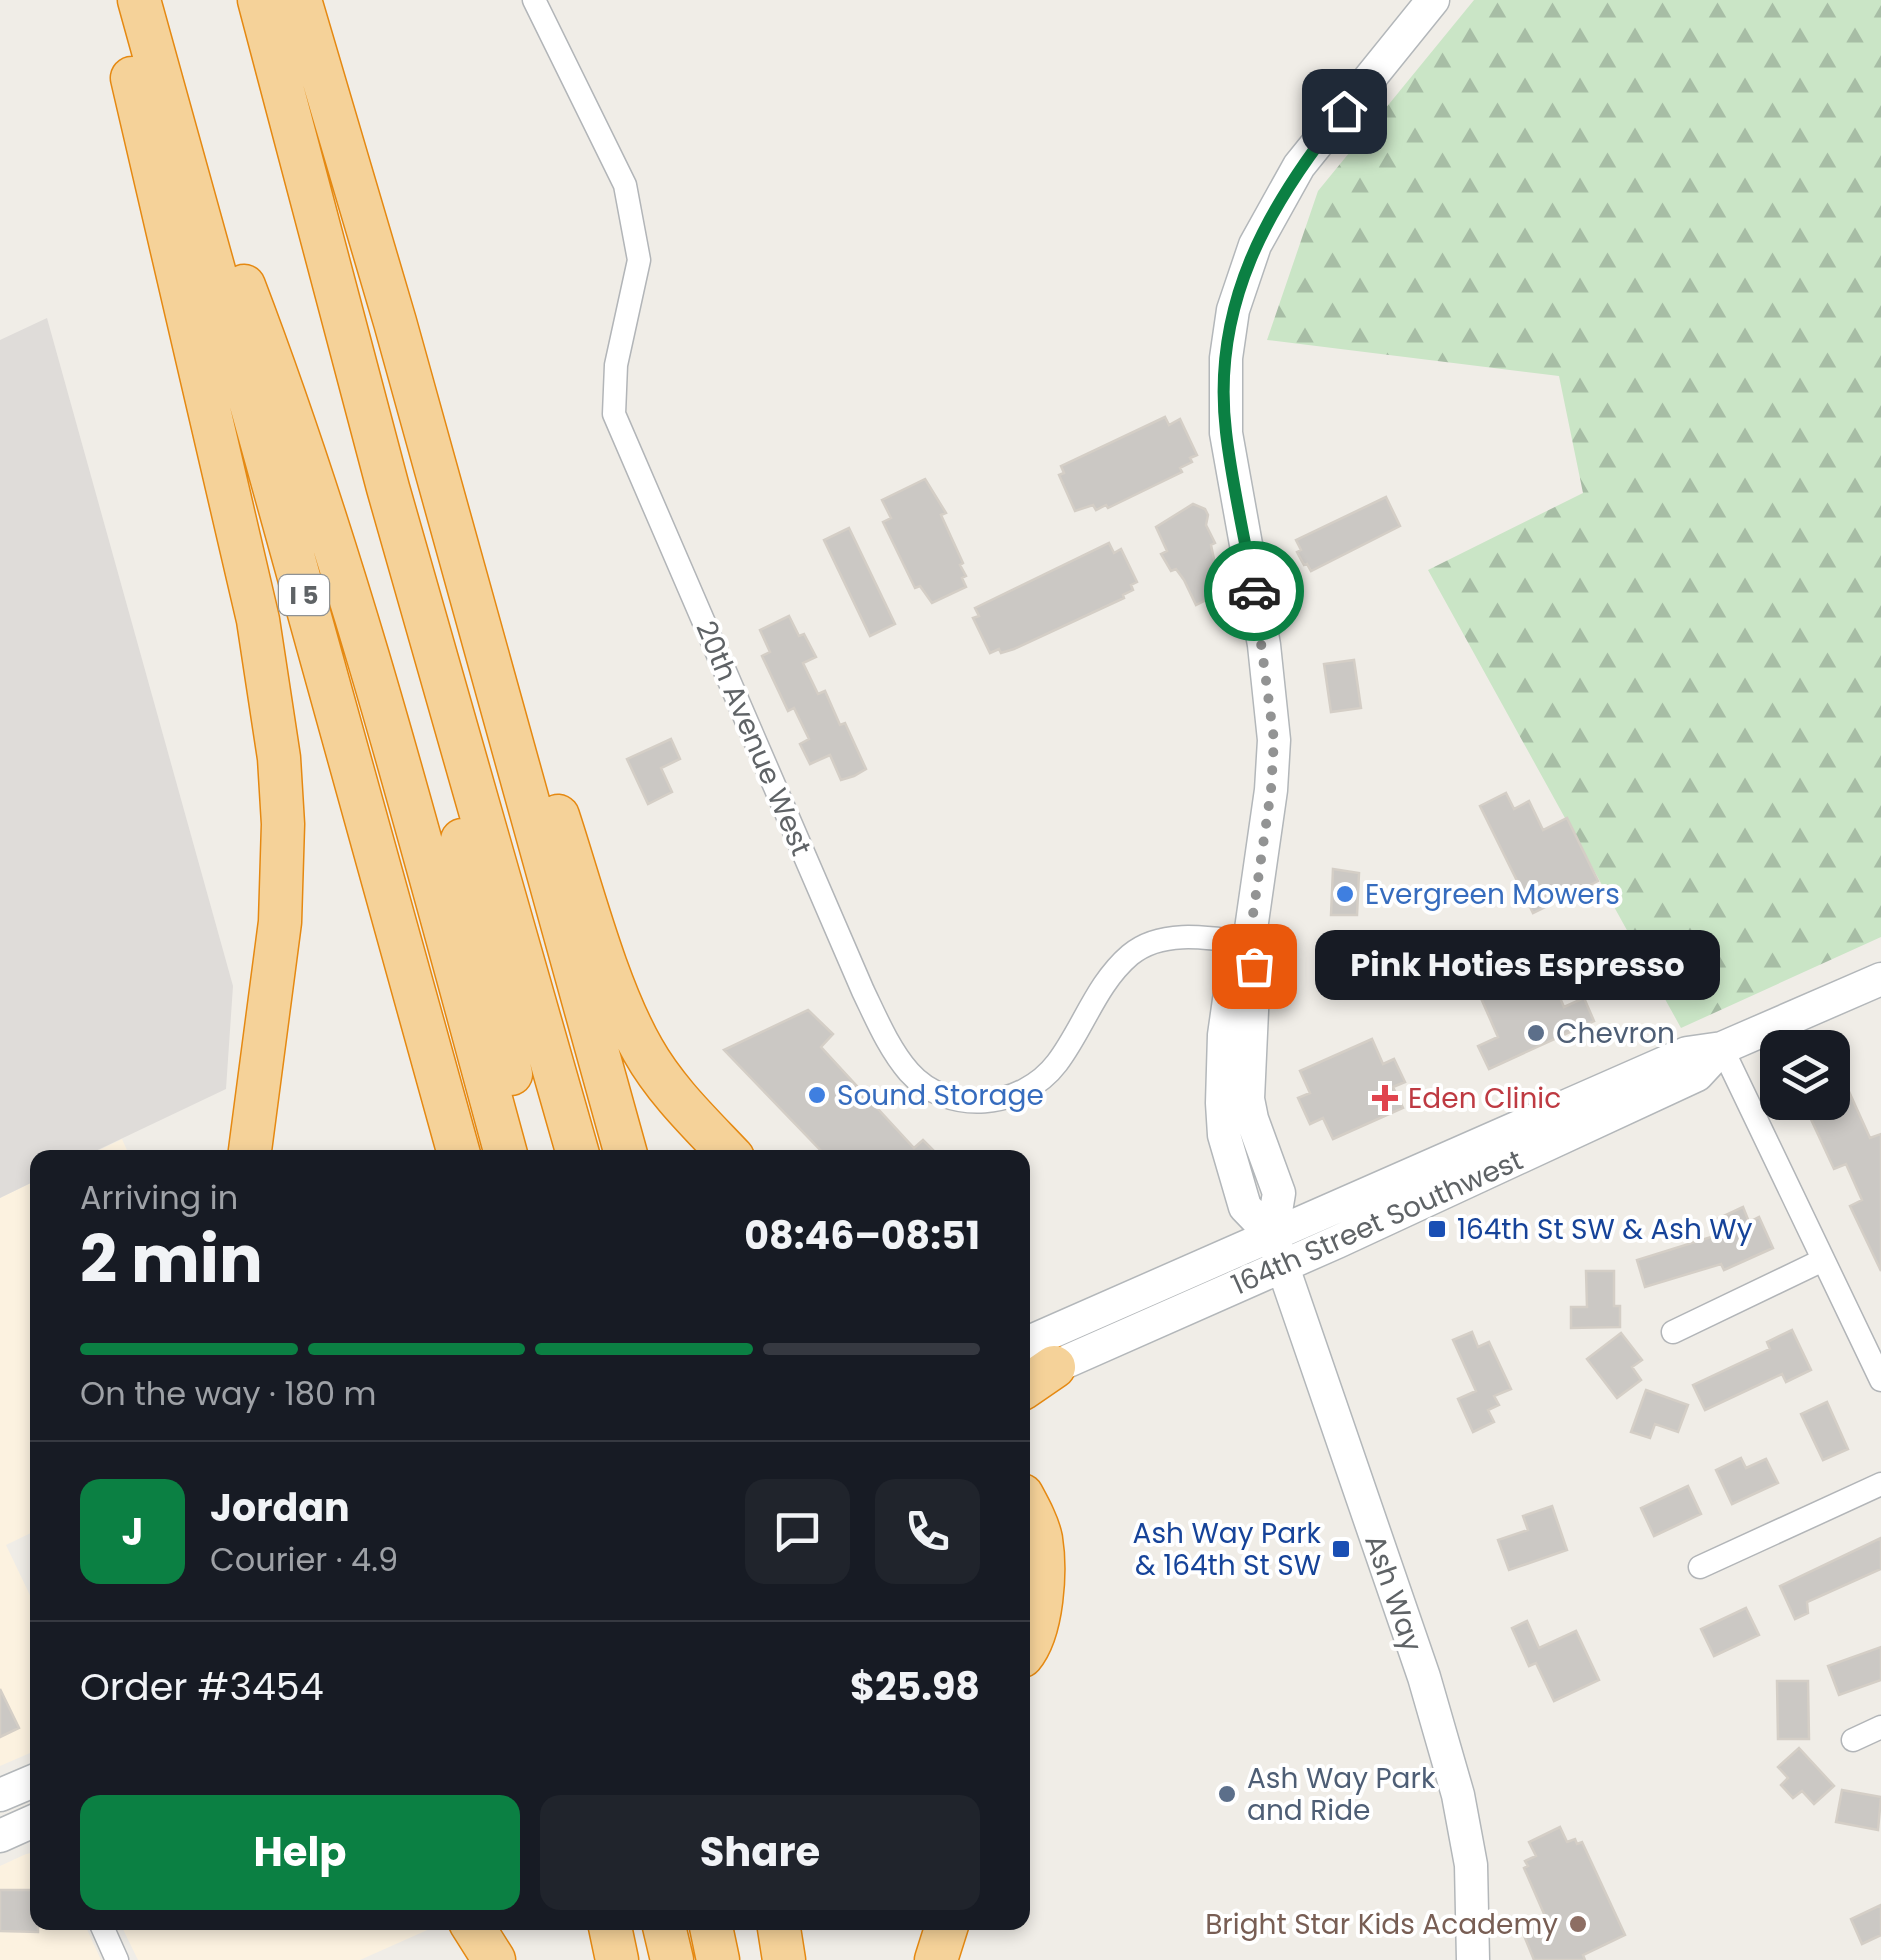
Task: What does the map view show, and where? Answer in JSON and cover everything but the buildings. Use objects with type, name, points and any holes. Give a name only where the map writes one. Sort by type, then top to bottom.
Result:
[{"type":"highway","points":[[114,0],[258,620],[277,741],[282,824],[280,922],[250,1150]]},
{"type":"highway","points":[[259,0],[388,488],[578,1150]]},
{"type":"highway","points":[[300,0],[395,322],[625,1150]]},
{"type":"highway","points":[[144,16],[282,387],[405,784],[505,1150]]},
{"type":"highway","name":"I 5","points":[[144,16],[458,1150]]},
{"type":"highway","points":[[395,322],[623,1010],[669,1089],[725,1150]]},
{"type":"highway","points":[[388,488],[528,1150]]},
{"type":"highway","points":[[1030,1513],[1040,1536],[1042,1570],[1030,1644]]},
{"type":"highway","points":[[475,1930],[494,1960]]},
{"type":"highway","points":[[611,1930],[617,1960]]},
{"type":"highway","points":[[665,1930],[672,1960]]},
{"type":"highway","points":[[712,1930],[718,1960]]},
{"type":"highway","points":[[730,1930],[734,1960]]},
{"type":"highway","points":[[779,1930],[784,1960]]},
{"type":"highway","points":[[936,1960],[945,1930]]},
{"type":"street","name":"20th Avenue West","points":[[534,0],[625,186],[639,260],[616,365],[614,414],[864,992],[907,1070],[926,1087],[952,1097],[985,1103],[1010,1098],[1034,1086],[1057,1063],[1093,1000],[1131,954],[1163,940],[1202,937],[1249,942]]},
{"type":"street","name":"Ash Way","points":[[1433,0],[1299,166],[1255,246],[1233,310],[1226,358],[1226,432],[1264,645],[1274,740],[1271,790],[1249,942],[1254,966],[1248,1099],[1280,1193],[1276,1251],[1424,1677],[1458,1795],[1471,1865],[1474,1960]]},
{"type":"street","name":"164th Street Southwest","points":[[1030,1370],[1687,1052],[1722,1048],[1881,979]]},
{"type":"street","points":[[1722,1048],[1881,1380]]},
{"type":"street","points":[[1673,1332],[1822,1260]]},
{"type":"street","points":[[1700,1567],[1881,1484]]},
{"type":"street","points":[[1853,1740],[1881,1727]]},
{"type":"street","points":[[0,1796],[30,1783]]},
{"type":"street","points":[[0,1836],[30,1823]]},
{"type":"street","points":[[104,1930],[117,1960]]},
{"type":"shaded area","points":[[47,318],[233,986],[226,1089],[98,1150],[30,1150],[30,1183],[0,1198],[0,340]]},
{"type":"shaded area","points":[[122,1139],[127,1150],[99,1150]]},
{"type":"shaded area","points":[[30,1183],[30,1533],[6,1545],[30,1595],[30,1753],[0,1766],[0,1198]]},
{"type":"shaded area","points":[[30,1853],[30,1930],[87,1930],[101,1960],[0,1960],[0,1866]]},
{"type":"shaded area","points":[[123,1930],[427,1930],[360,1960],[138,1960]]},
{"type":"green space","points":[[1474,0],[1881,0],[1881,937],[1681,1028],[1428,570],[1583,493],[1559,376],[1267,340],[1318,191]]},
{"type":"way so far","points":[[1254,591],[1274,740],[1271,790],[1249,942],[1254,966]]},
{"type":"place","name":"Evergreen Mowers","points":[[1345,894]]},
{"type":"place","name":"Pink Hoties Espresso","points":[[1254,966]]},
{"type":"place","name":"Chevron","points":[[1536,1033]]},
{"type":"place","name":"Sound Storage","points":[[817,1095]]},
{"type":"place","name":"Eden Clinic","points":[[1385,1098]]},
{"type":"place","name":"164th St SW & Ash Wy","points":[[1437,1229]]},
{"type":"place","name":"Ash Way Park & 164th St SW","points":[[1341,1549]]},
{"type":"place","name":"Ash Way Park and Ride","points":[[1227,1794]]},
{"type":"place","name":"Bright Star Kids Academy","points":[[1578,1924]]},
{"type":"route","points":[[1254,591],[1226,432],[1226,358],[1233,310],[1255,246],[1299,166],[1344,111]]}]
